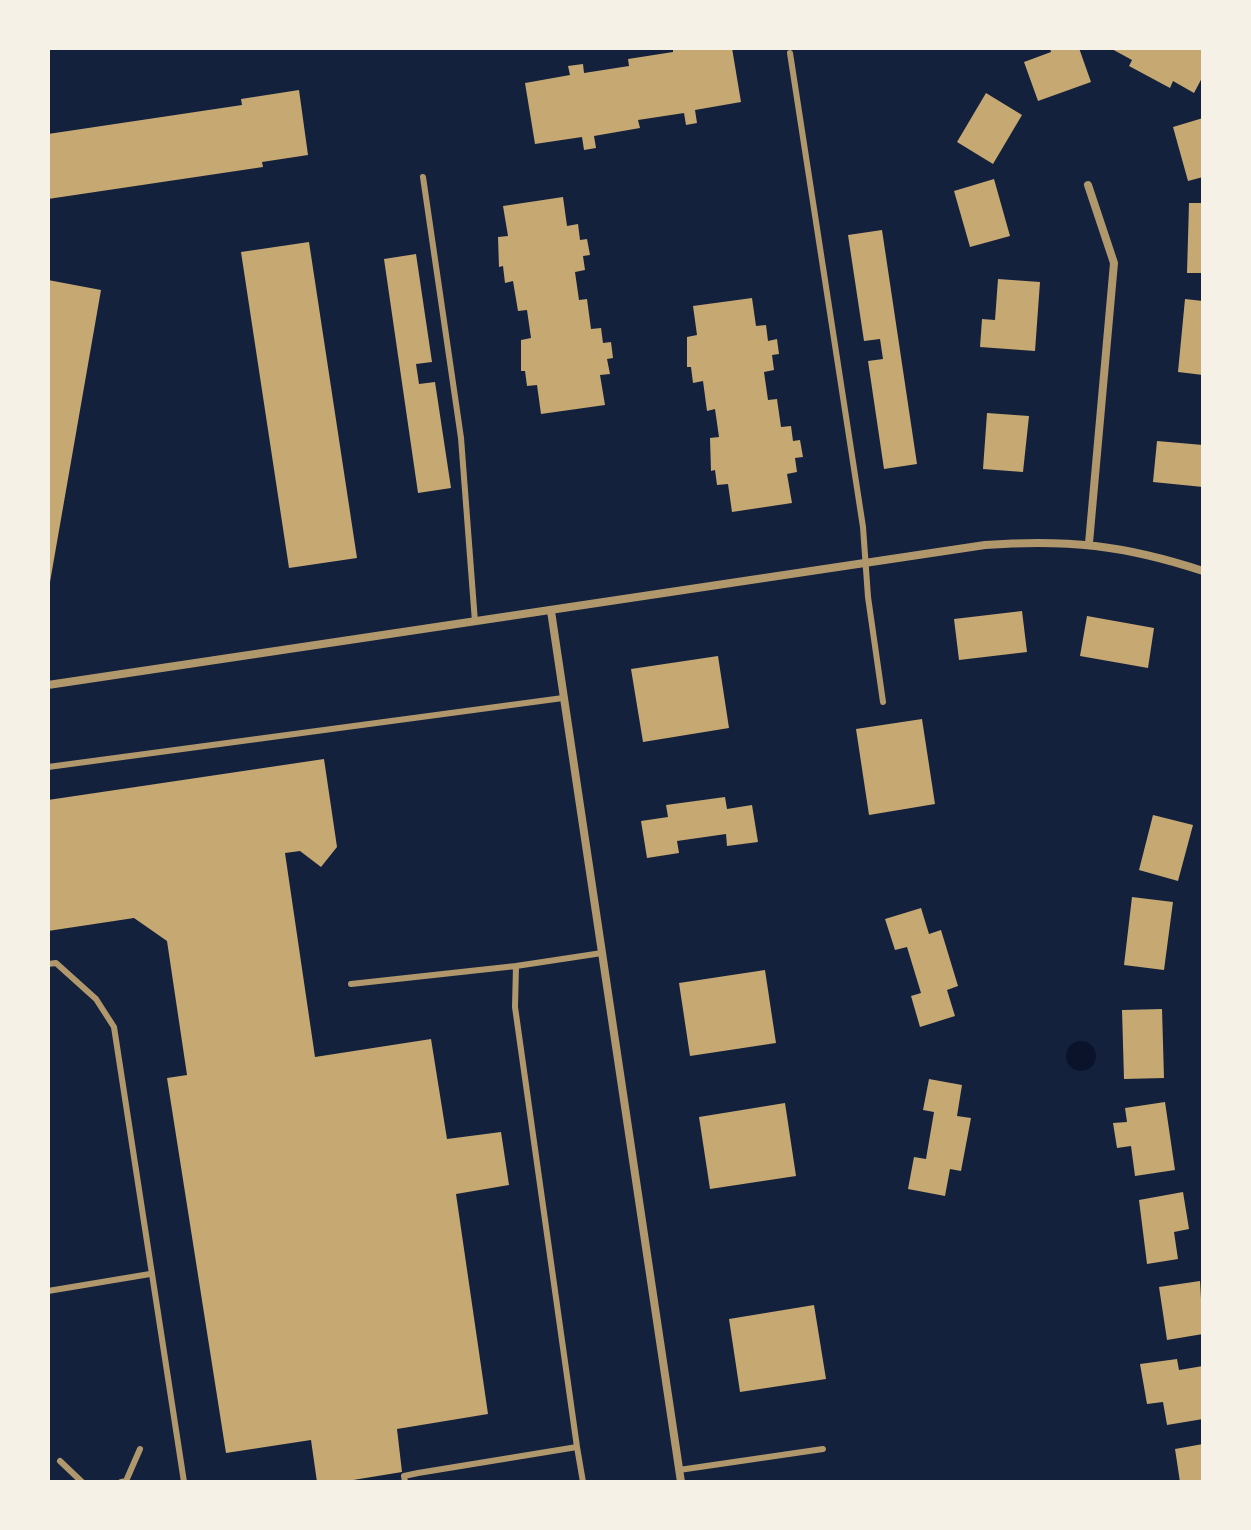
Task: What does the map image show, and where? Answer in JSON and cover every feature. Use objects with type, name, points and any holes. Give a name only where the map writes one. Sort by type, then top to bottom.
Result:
[{"type":"street","points":[[1088,185],[1114,263],[1089,543]]},
{"type":"street","points":[[48,685],[985,545],[1089,543],[1153,555],[1203,571]]},
{"type":"street","points":[[551,611],[681,1482]]},
{"type":"lane","points":[[790,53],[867,562],[883,702]]},
{"type":"lane","points":[[423,177],[461,438],[475,622]]},
{"type":"lane","points":[[48,767],[563,698]]},
{"type":"lane","points":[[351,984],[602,953]]},
{"type":"lane","points":[[48,964],[56,963],[96,999],[114,1027],[184,1482]]},
{"type":"lane","points":[[516,966],[515,1007],[583,1482]]},
{"type":"lane","points":[[48,1291],[150,1274]]},
{"type":"lane","points":[[405,1482],[404,1476],[418,1473],[577,1447]]},
{"type":"lane","points":[[121,1482],[126,1481],[140,1449]]},
{"type":"lane","points":[[679,1470],[823,1449]]},
{"type":"lane","points":[[60,1461],[82,1482]]},
{"type":"water","points":[[1081,1041],[1092,1045],[1096,1056],[1092,1067],[1081,1071],[1070,1067],[1066,1056],[1070,1045]]},
{"type":"building","points":[[673,48],[732,48],[741,102],[695,110],[697,123],[686,125],[684,113],[638,120],[640,128],[594,136],[596,148],[584,150],[582,137],[535,144],[525,83],[570,75],[568,66],[583,64],[584,73],[629,66],[628,59],[673,52]]},
{"type":"building","points":[[1050,48],[1079,48],[1091,82],[1038,101],[1024,62],[1051,52]]},
{"type":"building","points":[[1110,48],[1203,48],[1203,76],[1194,93],[1173,81],[1170,88],[1129,66],[1132,60]]},
{"type":"building","points":[[299,90],[308,155],[262,162],[263,167],[48,199],[48,134],[242,105],[241,99]]},
{"type":"building","points":[[986,93],[1022,115],[993,164],[957,142]]},
{"type":"building","points":[[1203,118],[1203,177],[1188,181],[1173,127]]},
{"type":"building","points":[[994,179],[1010,236],[970,247],[954,191]]},
{"type":"building","points":[[563,197],[567,226],[578,224],[580,240],[587,239],[590,255],[583,256],[585,270],[575,272],[579,300],[587,299],[591,329],[601,328],[603,343],[611,342],[613,358],[607,359],[610,374],[600,375],[605,405],[541,414],[537,385],[527,386],[525,371],[521,371],[521,340],[531,338],[527,310],[518,311],[513,281],[505,283],[503,266],[499,267],[498,237],[508,236],[503,206]]},
{"type":"building","points":[[1189,203],[1203,203],[1203,273],[1187,273]]},
{"type":"building","points":[[882,230],[917,464],[884,469],[868,361],[883,359],[880,339],[864,341],[848,235]]},
{"type":"building","points":[[309,242],[357,558],[289,568],[241,252]]},
{"type":"building","points":[[416,254],[432,362],[416,364],[419,384],[435,382],[451,488],[418,493],[384,259]]},
{"type":"building","points":[[998,279],[1040,282],[1035,351],[980,347],[982,319],[995,320]]},
{"type":"building","points":[[48,280],[101,290],[50,582],[48,582]]},
{"type":"building","points":[[752,298],[756,326],[766,325],[768,341],[777,339],[779,354],[772,355],[774,370],[764,372],[768,400],[777,399],[781,427],[791,426],[793,441],[800,440],[803,457],[795,458],[797,472],[787,474],[792,503],[732,512],[728,484],[717,485],[715,470],[711,471],[710,438],[719,437],[715,409],[707,411],[703,381],[693,383],[691,367],[687,367],[687,337],[697,335],[693,306]]},
{"type":"building","points":[[1185,299],[1203,301],[1203,375],[1178,372]]},
{"type":"building","points":[[987,413],[1029,416],[1023,472],[983,469]]},
{"type":"building","points":[[1157,441],[1203,445],[1203,487],[1153,482]]},
{"type":"building","points":[[1022,611],[1027,652],[959,660],[954,619]]},
{"type":"building","points":[[1087,616],[1154,628],[1148,668],[1080,656]]},
{"type":"building","points":[[718,656],[729,728],[643,742],[631,669]]},
{"type":"building","points":[[922,719],[935,804],[869,815],[856,729]]},
{"type":"building","points":[[324,759],[337,847],[321,867],[300,851],[285,853],[315,1057],[431,1039],[447,1139],[501,1132],[509,1185],[456,1194],[488,1414],[397,1429],[402,1472],[341,1482],[317,1482],[311,1440],[226,1453],[167,1078],[187,1075],[167,941],[134,918],[48,931],[48,800]]},
{"type":"building","points":[[725,797],[727,809],[752,805],[758,842],[727,846],[726,834],[677,841],[679,853],[647,858],[641,821],[668,817],[666,805]]},
{"type":"building","points":[[1153,815],[1193,825],[1178,881],[1139,870]]},
{"type":"building","points":[[1132,897],[1173,902],[1164,970],[1124,965]]},
{"type":"building","points":[[921,908],[929,934],[941,930],[958,986],[947,990],[955,1016],[920,1027],[911,996],[921,993],[907,947],[895,950],[885,919]]},
{"type":"building","points":[[765,970],[776,1043],[690,1056],[679,983]]},
{"type":"building","points":[[1162,1009],[1164,1078],[1124,1079],[1122,1010]]},
{"type":"building","points":[[929,1079],[962,1085],[957,1116],[971,1118],[961,1171],[950,1169],[945,1196],[908,1189],[914,1157],[926,1159],[934,1112],[923,1110]]},
{"type":"building","points":[[1165,1102],[1175,1170],[1135,1176],[1131,1146],[1117,1148],[1113,1123],[1127,1122],[1125,1108]]},
{"type":"building","points":[[785,1103],[796,1176],[710,1189],[699,1117]]},
{"type":"building","points":[[1183,1192],[1189,1229],[1174,1232],[1178,1259],[1147,1264],[1139,1200]]},
{"type":"building","points":[[1200,1281],[1203,1334],[1167,1340],[1159,1287]]},
{"type":"building","points":[[814,1305],[826,1379],[740,1392],[729,1319]]},
{"type":"building","points":[[1177,1359],[1179,1370],[1203,1366],[1203,1419],[1167,1425],[1163,1402],[1147,1404],[1140,1364]]},
{"type":"building","points":[[1203,1444],[1203,1482],[1180,1482],[1175,1449]]}]
